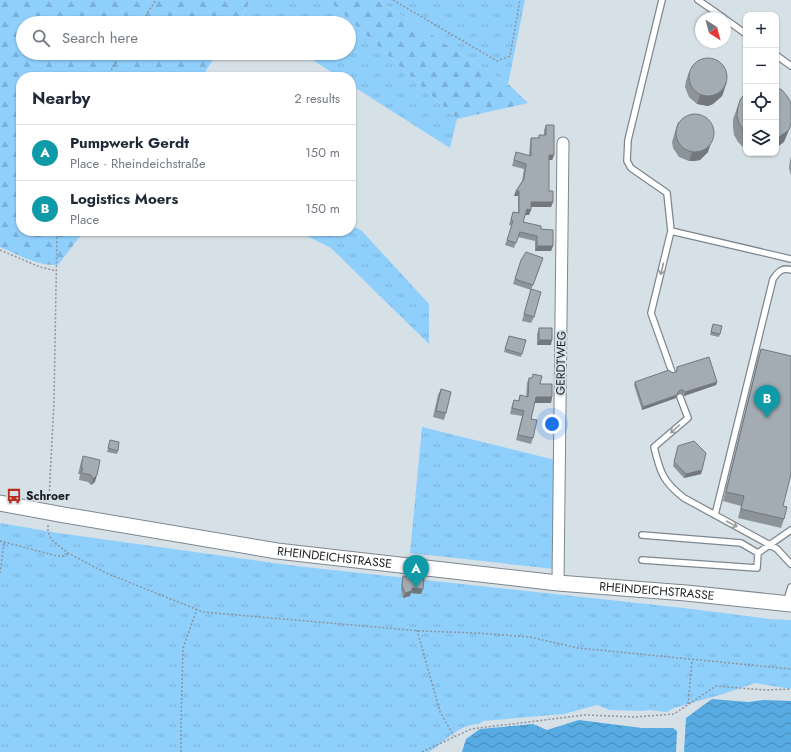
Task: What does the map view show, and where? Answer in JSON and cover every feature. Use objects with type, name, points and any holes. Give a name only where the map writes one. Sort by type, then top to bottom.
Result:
[{"type":"main road","name":"RHEINDEICHSTRASSE","points":[[0,503],[49,513],[277,551],[558,583],[789,603]]},
{"type":"street","name":"GERDTWEG","points":[[558,583],[563,143]]},
{"type":"lane","points":[[662,0],[628,140],[627,161],[631,168],[667,193],[671,231],[651,313],[672,372]]},
{"type":"lane","points":[[698,0],[715,12]]},
{"type":"lane","points":[[731,23],[743,32]]},
{"type":"lane","points":[[779,57],[791,66]]},
{"type":"lane","points":[[671,231],[791,259]]},
{"type":"lane","points":[[715,515],[773,279],[779,271],[787,269],[791,270]]},
{"type":"lane","points":[[680,397],[688,418],[654,447],[660,470],[666,481],[684,498],[777,549],[791,564]]},
{"type":"lane","points":[[758,553],[791,530]]},
{"type":"lane","points":[[642,535],[741,543],[758,553]]},
{"type":"lane","points":[[642,560],[757,568],[758,553]]},
{"type":"lane","points":[[789,603],[791,587]]},
{"type":"path","points":[[146,16],[156,0]]},
{"type":"path","points":[[393,0],[497,61],[510,56],[520,0]]},
{"type":"path","points":[[110,72],[118,60]]},
{"type":"path","points":[[49,513],[54,401],[57,236]]},
{"type":"path","points":[[0,250],[56,272]]},
{"type":"path","points":[[48,532],[52,540],[68,553],[106,573],[203,612],[417,630],[530,637],[578,648],[791,669]]},
{"type":"path","points":[[0,541],[57,556],[64,556],[68,553]]},
{"type":"path","points":[[0,573],[5,542]]},
{"type":"path","points":[[181,752],[180,722],[183,648],[197,609]]},
{"type":"path","points":[[417,630],[440,712],[454,736]]},
{"type":"path","points":[[688,704],[692,660]]},
{"type":"path","points":[[422,752],[471,728],[585,715],[635,717],[674,714],[716,686],[765,690],[791,688]]},
{"type":"green space","points":[[0,0],[251,0],[241,16],[16,16],[16,60],[213,60],[205,72],[16,72],[16,236],[80,236],[58,265],[36,262],[0,247]]},
{"type":"green space","points":[[251,0],[328,0],[345,16],[244,16],[242,15]]},
{"type":"green space","points":[[328,0],[377,0],[508,84],[528,103],[457,119],[356,26],[356,16],[345,16]]},
{"type":"green space","points":[[377,0],[525,0],[508,84]]},
{"type":"green space","points":[[356,26],[457,119],[450,148],[356,88],[356,72],[331,72],[313,60],[356,60]]},
{"type":"green space","points":[[356,228],[361,230],[429,304],[429,344],[331,248],[307,236],[356,236]]},
{"type":"green space","points":[[422,427],[555,460],[554,569],[410,553]]},
{"type":"green space","points":[[0,523],[58,533],[296,566],[684,608],[769,619],[791,620],[791,689],[755,683],[674,708],[667,712],[649,710],[610,710],[597,705],[564,714],[483,721],[479,724],[465,727],[452,734],[429,752],[0,752]]},
{"type":"water","points":[[712,699],[748,702],[764,700],[791,701],[791,752],[684,752],[686,718]]},
{"type":"water","points":[[579,720],[642,728],[673,728],[677,731],[676,752],[462,752],[466,739],[480,729],[533,724],[547,730]]},
{"type":"building","points":[[704,58],[712,58],[722,63],[726,70],[726,84],[722,91],[712,96],[704,96],[694,91],[692,88],[689,81],[689,73],[694,63],[697,61]]},
{"type":"building","points":[[779,88],[782,90],[791,102],[791,123],[789,130],[779,137]]},
{"type":"building","points":[[743,96],[743,130],[737,115],[740,100]]},
{"type":"building","points":[[691,114],[699,114],[709,119],[713,126],[713,140],[709,147],[699,152],[691,152],[681,147],[679,144],[676,137],[676,129],[681,119],[684,117]]},
{"type":"building","points":[[546,125],[554,125],[554,155],[549,155],[549,191],[553,191],[553,202],[531,202],[531,210],[527,209],[523,222],[541,226],[541,229],[553,230],[553,246],[537,246],[537,236],[520,232],[516,243],[507,240],[513,221],[511,220],[513,212],[519,213],[519,191],[516,191],[524,179],[526,164],[514,160],[516,152],[531,156],[531,138],[539,138],[539,135],[546,135]]},
{"type":"building","points":[[526,252],[543,258],[533,285],[515,279],[521,260]]},
{"type":"building","points":[[531,289],[541,292],[534,317],[524,314]]},
{"type":"building","points":[[713,324],[722,326],[720,334],[711,332]]},
{"type":"building","points":[[539,328],[552,328],[552,340],[539,340]]},
{"type":"building","points":[[509,336],[526,340],[522,354],[505,349]]},
{"type":"building","points":[[761,349],[791,356],[791,474],[783,506],[787,507],[784,519],[741,509],[744,496],[726,492]]},
{"type":"building","points":[[709,357],[717,382],[685,392],[680,390],[677,395],[643,407],[635,382],[669,370],[674,373],[677,371],[677,367]]},
{"type":"building","points":[[533,374],[542,376],[540,384],[552,384],[552,397],[536,397],[531,419],[537,420],[533,438],[518,435],[524,411],[512,408],[514,400],[519,401],[520,395],[528,397],[529,378],[532,378]]},
{"type":"building","points":[[441,389],[451,392],[446,413],[436,411]]},
{"type":"building","points":[[110,440],[119,442],[118,451],[108,448]]},
{"type":"building","points":[[694,441],[706,453],[702,470],[686,474],[674,462],[678,446]]},
{"type":"building","points":[[83,456],[100,460],[97,475],[93,479],[91,475],[81,473],[83,468],[81,468]]},
{"type":"building","points":[[403,576],[424,578],[423,589],[412,588],[412,591],[405,593],[402,585]]},
{"type":"place","name":"Logistics Moers","points":[[767,418]]},
{"type":"place","name":"Schroer","points":[[14,496]]},
{"type":"place","name":"Pumpwerk Gerdt","points":[[416,588]]}]
